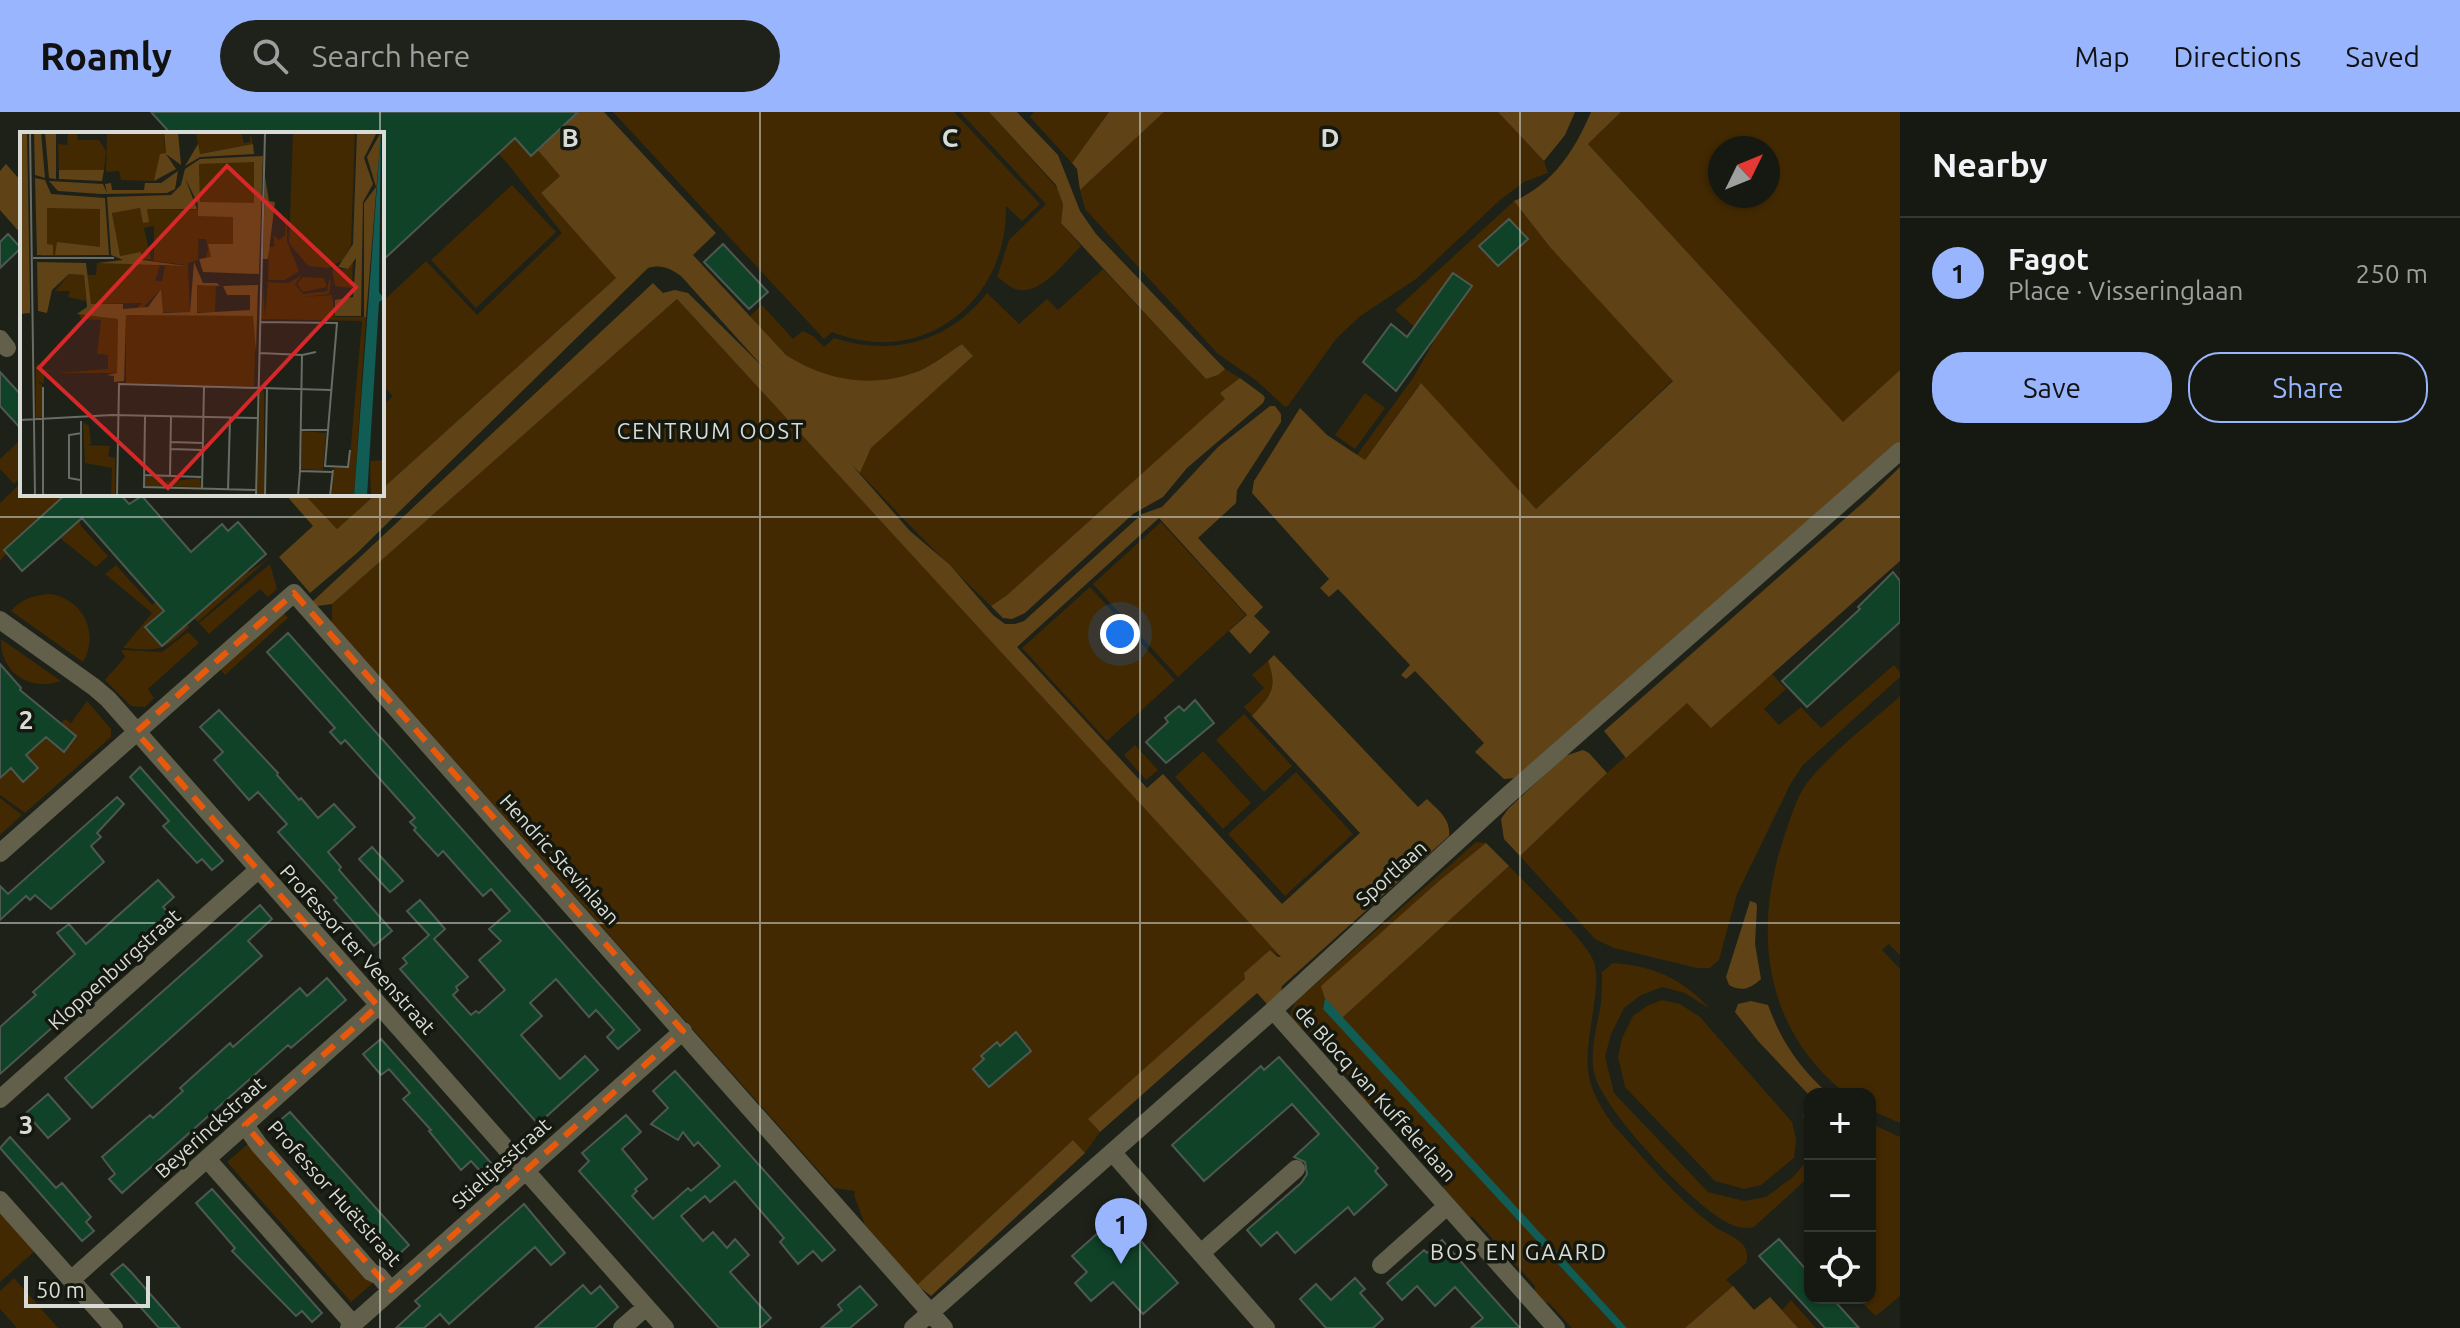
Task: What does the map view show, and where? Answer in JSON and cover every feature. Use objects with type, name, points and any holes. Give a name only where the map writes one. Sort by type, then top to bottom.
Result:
[{"type":"street","name":"Sportlaan","points":[[913,1328],[1273,1010],[1506,797],[1900,451]]},
{"type":"street","name":"Hendric Stevinlaan","points":[[136,732],[294,593],[944,1328]]},
{"type":"street","name":"Professor ter Veenstraat","points":[[0,620],[94,687],[665,1328]]},
{"type":"street","points":[[0,853],[136,732]]},
{"type":"street","name":"Kloppenburgstraat","points":[[0,1099],[258,870]]},
{"type":"street","name":"Beyerinckstraat","points":[[71,1280],[378,1006]]},
{"type":"street","name":"de Blocq van Kuffelerlaan","points":[[1273,1010],[1556,1328]]},
{"type":"street","name":"Stieltjesstraat","points":[[351,1326],[683,1031]]},
{"type":"street","name":"Professor Huëtstraat","points":[[245,1125],[371,1272],[391,1290]]},
{"type":"street","points":[[1113,1153],[1266,1328]]},
{"type":"street","points":[[207,1159],[351,1326]]},
{"type":"street","points":[[1201,1253],[1296,1169]]},
{"type":"street","points":[[0,1200],[114,1328]]},
{"type":"street","name":"de Blocq van Kuffelerlaan","points":[[1381,1265],[1447,1206]]},
{"type":"street","points":[[622,1328],[646,1307]]},
{"type":"highlighted area","points":[[294,593],[683,1031],[391,1290],[245,1125],[378,1006],[136,732]]},
{"type":"shaded area","points":[[459,112],[505,112],[560,176],[541,193],[616,278],[384,487],[384,404],[393,396],[384,387],[384,300],[426,261],[477,315],[562,233],[507,163]]},
{"type":"shaded area","points":[[505,112],[604,112],[716,233],[693,255],[786,355],[801,364],[850,380],[884,380],[919,371],[962,344],[973,356],[871,448],[860,473],[851,464],[910,531],[950,565],[993,615],[1005,624],[1024,621],[1142,514],[1162,507],[1218,447],[1270,406],[1275,406],[1281,414],[1281,422],[1237,490],[1236,503],[1198,538],[1263,607],[1254,616],[1270,632],[1250,654],[1229,631],[1247,615],[1159,518],[1017,647],[1147,788],[1163,774],[1282,904],[1360,833],[1252,716],[1271,691],[1268,661],[1274,655],[1418,807],[1427,799],[1439,811],[1448,825],[1449,836],[1282,986],[1281,993],[1267,1004],[1257,993],[1100,1132],[1088,1119],[1245,979],[1244,973],[1270,950],[1281,957],[677,299],[332,604],[317,606],[311,603],[653,283],[663,293],[675,290],[688,293],[764,368],[681,276],[657,266],[648,268],[357,553],[310,593],[279,557],[313,526],[287,496],[306,496],[337,529],[374,496],[384,496],[384,487],[616,278],[541,193],[560,176]]},
{"type":"shaded area","points":[[613,112],[954,112],[1040,204],[1022,221],[1006,206],[1003,240],[993,271],[976,297],[954,318],[928,333],[898,341],[866,341],[832,332],[824,339]]},
{"type":"shaded area","points":[[960,112],[989,112],[1059,190],[1063,204],[1061,223],[1081,246],[1050,277],[1032,289],[1013,288],[997,277],[1009,240],[1046,204]]},
{"type":"shaded area","points":[[989,112],[1017,112],[1058,155],[1080,211],[1096,234],[1225,369],[1206,379],[1061,223],[1063,204],[1056,185]]},
{"type":"shaded area","points":[[1034,112],[1109,112],[1072,163],[1030,117]]},
{"type":"shaded area","points":[[1109,112],[1164,112],[1080,190],[1077,169],[1072,163]]},
{"type":"shaded area","points":[[1164,112],[1498,112],[1544,161],[1548,173],[1524,182],[1500,200],[1416,279],[1359,317],[1336,339],[1285,407],[1257,381],[1218,354],[1085,209],[1080,190]]},
{"type":"shaded area","points":[[1498,112],[1575,112],[1565,135],[1544,161]]},
{"type":"shaded area","points":[[1591,112],[1621,112],[1588,144],[1843,422],[1900,370],[1900,445],[1517,778],[1504,779],[1475,752],[1484,743],[1415,671],[1406,679],[1401,675],[1410,665],[1338,589],[1329,597],[1320,588],[1329,579],[1252,493],[1254,481],[1300,408],[1327,435],[1365,460],[1421,383],[1536,509],[1673,381],[1550,247],[1514,201],[1540,185],[1561,164],[1578,140]]},
{"type":"shaded area","points":[[1621,112],[1900,112],[1900,370],[1844,423],[1588,144]]},
{"type":"shaded area","points":[[6,164],[20,180],[20,233],[0,210],[0,171]]},
{"type":"shaded area","points":[[512,185],[556,232],[476,308],[431,260]]},
{"type":"shaded area","points":[[1514,201],[1676,377],[1536,509],[1419,385],[1365,460],[1357,455],[1413,378],[1433,343],[1395,310]]},
{"type":"shaded area","points":[[1103,269],[1206,379],[1225,369],[1240,378],[1220,393],[1226,399],[1006,596],[991,606],[860,473],[871,448],[972,355],[962,344],[930,366],[903,376],[869,381],[835,378],[789,357],[750,316],[762,305],[793,339],[803,331],[824,347],[834,338],[856,344],[898,345],[937,334],[972,310],[987,293],[1019,324],[1047,299],[1058,310]]},
{"type":"shaded area","points":[[677,299],[1283,958],[1270,950],[1245,979],[1089,1120],[1100,1132],[1085,1153],[1073,1140],[917,1285],[865,1225],[855,1191],[834,1188],[332,623],[332,604]]},
{"type":"shaded area","points":[[1240,378],[1263,395],[1263,403],[1187,468],[1163,497],[1133,514],[1025,613],[1012,619],[1003,618],[991,606],[1006,596],[1225,399],[1220,393]]},
{"type":"shaded area","points":[[1365,393],[1385,408],[1355,449],[1335,435]]},
{"type":"shaded area","points":[[20,440],[20,478],[14,484],[0,469],[0,459]]},
{"type":"shaded area","points":[[1900,467],[1900,561],[1711,728],[1687,703],[1626,758],[1604,731]]},
{"type":"shaded area","points":[[20,484],[20,496],[61,496],[64,500],[56,503],[4,549],[7,553],[0,561],[0,503]]},
{"type":"shaded area","points":[[306,496],[374,496],[337,529]]},
{"type":"shaded area","points":[[79,520],[108,556],[96,567],[60,538]]},
{"type":"shaded area","points":[[1161,522],[1246,615],[1178,677],[1093,584]]},
{"type":"shaded area","points":[[270,557],[198,622],[194,618],[247,571]]},
{"type":"shaded area","points":[[270,564],[277,589],[268,597],[260,589],[209,634],[199,623]]},
{"type":"shaded area","points":[[116,565],[152,605],[156,602],[163,611],[145,627],[162,646],[187,624],[189,627],[173,641],[159,648],[123,648],[152,613],[105,574]]},
{"type":"shaded area","points":[[1090,587],[1175,680],[1107,741],[1022,648]]},
{"type":"shaded area","points":[[50,594],[71,603],[85,619],[90,640],[83,662],[11,611],[28,598]]},
{"type":"shaded area","points":[[283,612],[288,618],[225,675],[220,669]]},
{"type":"shaded area","points":[[188,632],[199,643],[148,689],[154,698],[145,707],[131,706],[105,680],[125,657],[121,650],[162,652]]},
{"type":"shaded area","points":[[1,639],[61,681],[38,684],[19,676],[5,661]]},
{"type":"shaded area","points":[[1268,661],[1271,691],[1252,716],[1244,707],[1264,688],[1252,675]]},
{"type":"shaded area","points":[[1894,665],[1900,677],[1803,765],[1791,783],[1737,894],[1719,960],[1710,968],[1697,968],[1614,948],[1595,939],[1520,856],[1687,702],[1711,727],[1772,674],[1786,689],[1764,709],[1779,725],[1801,707],[1821,728]]},
{"type":"shaded area","points":[[1900,696],[1900,955],[1889,944],[1882,950],[1900,969],[1900,1123],[1876,1113],[1876,1088],[1840,1088],[1818,1068],[1797,1039],[1782,1008],[1772,975],[1768,941],[1769,906],[1775,870],[1803,789],[1834,753]]},
{"type":"shaded area","points":[[87,701],[111,729],[111,737],[25,813],[0,795],[0,778],[11,769],[23,782],[39,768],[25,753],[46,738],[64,751],[77,736],[61,723],[65,719],[71,723]]},
{"type":"shaded area","points":[[1244,714],[1292,766],[1264,792],[1216,740]]},
{"type":"shaded area","points":[[1135,745],[1158,770],[1146,780],[1124,755]]},
{"type":"shaded area","points":[[1583,750],[1607,773],[1520,856],[1504,839],[1501,819],[1565,756]]},
{"type":"shaded area","points":[[1203,751],[1251,803],[1223,829],[1175,777]]},
{"type":"shaded area","points":[[1296,772],[1353,834],[1285,896],[1228,834]]},
{"type":"shaded area","points":[[0,798],[22,815],[0,835]]},
{"type":"shaded area","points":[[1476,842],[1486,843],[1322,986],[1325,999],[1323,1008],[1617,1328],[1572,1328],[1549,1303],[1540,1302],[1534,1295],[1535,1286],[1473,1217],[1463,1216],[1442,1191],[1444,1184],[1374,1105],[1365,1104],[1360,1099],[1361,1089],[1306,1028],[1297,1028],[1290,1015],[1295,1002]]},
{"type":"shaded area","points":[[1486,843],[1509,866],[1342,1018],[1325,999],[1321,986]]},
{"type":"shaded area","points":[[1509,866],[1569,928],[1594,962],[1596,983],[1588,1068],[1590,1081],[1603,1109],[1614,1126],[1685,1202],[1746,1249],[1746,1263],[1726,1280],[1733,1286],[1685,1328],[1627,1328],[1342,1018]]},
{"type":"shaded area","points":[[1750,901],[1757,906],[1755,944],[1761,979],[1742,989],[1729,985],[1726,977]]},
{"type":"shaded area","points":[[1613,963],[1654,971],[1689,989],[1710,1009],[1685,993],[1662,987],[1641,995],[1624,1008],[1611,1034],[1605,1057],[1614,1093],[1708,1192],[1744,1201],[1766,1197],[1793,1177],[1804,1164],[1804,1181],[1754,1227],[1742,1228],[1730,1224],[1696,1200],[1633,1135],[1602,1092],[1593,1067],[1593,1049],[1601,1002],[1602,972]]},
{"type":"shaded area","points":[[1662,1000],[1680,1004],[1700,1017],[1792,1122],[1796,1140],[1794,1158],[1761,1185],[1744,1189],[1715,1181],[1625,1087],[1618,1057],[1622,1038],[1633,1016]]},
{"type":"shaded area","points":[[1751,1001],[1768,1005],[1792,1054],[1823,1088],[1804,1090],[1735,1012],[1738,1004]]},
{"type":"shaded area","points":[[1876,1126],[1900,1137],[1900,1296],[1876,1316],[1863,1304],[1876,1304]]},
{"type":"shaded area","points":[[1073,1140],[1085,1153],[931,1296],[917,1285]]},
{"type":"shaded area","points":[[249,1143],[373,1283],[351,1302],[227,1162]]},
{"type":"shaded area","points":[[0,1209],[36,1250],[0,1282]]},
{"type":"shaded area","points":[[14,1278],[58,1328],[17,1328],[0,1309],[0,1291]]},
{"type":"shaded area","points":[[1733,1286],[1754,1310],[1770,1297],[1798,1328],[1685,1328]]},
{"type":"shaded area","points":[[1791,1300],[1816,1328],[1798,1328],[1782,1310]]},
{"type":"water","points":[[1325,999],[1627,1328],[1617,1328],[1323,1009]]},
{"type":"building","points":[[151,112],[578,112],[531,156],[515,138],[384,259],[384,132],[169,132]]},
{"type":"building","points":[[1509,219],[1528,239],[1498,266],[1479,246]]},
{"type":"building","points":[[8,234],[20,249],[0,268],[0,242]]},
{"type":"building","points":[[723,244],[768,292],[749,309],[704,262]]},
{"type":"building","points":[[1453,273],[1472,286],[1396,391],[1363,362],[1391,324],[1407,337]]},
{"type":"building","points":[[0,372],[20,394],[20,428],[0,406]]},
{"type":"building","points":[[64,496],[122,496],[129,504],[142,496],[191,552],[222,524],[228,531],[238,522],[266,554],[162,646],[145,627],[164,611],[82,518],[22,571],[4,550]]},
{"type":"building","points":[[1893,572],[1900,581],[1900,622],[1807,707],[1782,681],[1860,609],[1858,607]]},
{"type":"building","points":[[288,633],[640,1030],[618,1049],[607,1037],[614,1030],[596,1010],[589,1017],[556,979],[530,1003],[542,1016],[521,1035],[560,1079],[585,1056],[598,1070],[538,1124],[400,969],[407,963],[403,958],[429,935],[407,911],[420,900],[445,929],[434,939],[468,977],[456,987],[458,990],[453,995],[471,1015],[476,1011],[479,1013],[505,990],[479,960],[501,941],[489,929],[510,911],[491,889],[483,896],[443,851],[438,856],[414,830],[416,828],[410,822],[415,818],[345,740],[341,744],[330,732],[335,728],[267,652]]},
{"type":"building","points":[[0,664],[20,690],[76,736],[64,752],[46,737],[26,755],[38,768],[23,782],[11,768],[0,778]]},
{"type":"building","points":[[1195,700],[1214,723],[1166,763],[1146,742],[1168,722],[1165,718],[1179,706],[1184,711]]},
{"type":"building","points":[[219,710],[318,818],[334,804],[355,827],[328,852],[341,867],[339,870],[392,931],[374,946],[334,900],[337,898],[278,832],[287,824],[258,792],[249,800],[214,760],[223,752],[200,727]]},
{"type":"building","points":[[140,767],[223,861],[212,870],[202,859],[197,863],[163,826],[169,821],[130,777]]},
{"type":"building","points":[[117,797],[124,804],[97,833],[101,837],[91,846],[104,862],[51,909],[35,895],[30,900],[26,896],[0,920],[0,886],[8,894]]},
{"type":"building","points":[[372,847],[403,881],[390,892],[359,859]]},
{"type":"building","points":[[158,880],[174,897],[163,907],[174,919],[0,1074],[0,1027],[75,954],[57,933],[69,924],[86,944]]},
{"type":"building","points":[[260,905],[272,919],[248,941],[262,956],[92,1108],[65,1078]]},
{"type":"building","points":[[327,978],[346,1000],[291,1048],[288,1045],[122,1193],[109,1179],[115,1174],[102,1157],[150,1115],[153,1118],[183,1091],[180,1088],[230,1043],[233,1047],[300,988],[307,996]]},
{"type":"building","points":[[1016,1032],[1031,1051],[989,1087],[973,1069],[984,1059],[981,1056],[997,1042],[1000,1046]]},
{"type":"building","points":[[381,1039],[491,1163],[481,1172],[471,1161],[461,1170],[403,1099],[410,1093],[389,1069],[381,1075],[363,1054]]},
{"type":"building","points":[[1279,1057],[1378,1168],[1375,1171],[1387,1185],[1354,1215],[1348,1207],[1295,1253],[1277,1232],[1261,1246],[1247,1230],[1301,1183],[1307,1174],[1305,1162],[1294,1157],[1319,1134],[1292,1104],[1204,1181],[1172,1145],[1261,1066],[1264,1070]]},
{"type":"building","points":[[675,1071],[835,1250],[822,1261],[813,1251],[798,1264],[780,1242],[784,1238],[735,1181],[710,1202],[705,1196],[681,1216],[703,1241],[713,1232],[727,1248],[735,1239],[749,1255],[730,1272],[771,1318],[760,1328],[719,1328],[579,1171],[589,1161],[582,1153],[626,1115],[641,1132],[622,1149],[647,1179],[632,1196],[653,1219],[688,1188],[691,1191],[720,1166],[698,1142],[694,1146],[683,1132],[678,1140],[651,1124],[668,1108],[653,1091]]},
{"type":"building","points":[[48,1094],[70,1119],[48,1138],[26,1113]]},
{"type":"building","points":[[290,1112],[409,1245],[397,1256],[278,1122]]},
{"type":"building","points":[[10,1137],[56,1188],[62,1183],[91,1217],[86,1222],[94,1231],[82,1241],[0,1148]]},
{"type":"building","points":[[212,1189],[322,1313],[312,1322],[302,1311],[296,1316],[232,1251],[235,1248],[196,1203]]},
{"type":"building","points":[[524,1204],[565,1253],[551,1265],[535,1247],[449,1324],[440,1314],[424,1328],[396,1328],[420,1306],[415,1301]]},
{"type":"building","points":[[1118,1215],[1178,1283],[1143,1314],[1113,1282],[1091,1301],[1075,1283],[1087,1272],[1072,1256]]},
{"type":"building","points":[[1779,1239],[1804,1267],[1804,1304],[1837,1304],[1859,1328],[1825,1328],[1759,1256]]},
{"type":"building","points":[[1442,1240],[1520,1328],[1471,1328],[1483,1318],[1455,1287],[1435,1306],[1417,1286],[1402,1300],[1387,1283],[1424,1250],[1427,1253]]},
{"type":"building","points":[[123,1264],[180,1328],[159,1328],[111,1274]]},
{"type":"building","points":[[1355,1278],[1365,1289],[1360,1293],[1383,1319],[1373,1328],[1326,1328],[1300,1299],[1316,1284],[1331,1300]]},
{"type":"building","points":[[583,1285],[591,1294],[600,1286],[618,1307],[595,1328],[535,1328]]},
{"type":"building","points":[[860,1286],[877,1305],[850,1328],[821,1328],[842,1310],[838,1305]]},
{"type":"place","name":"Fagot","points":[[1121,1264]]},
{"type":"district","name":"CENTRUM OOST","points":[[711,430]]},
{"type":"district","name":"BOS EN GAARD","points":[[1519,1251]]}]
